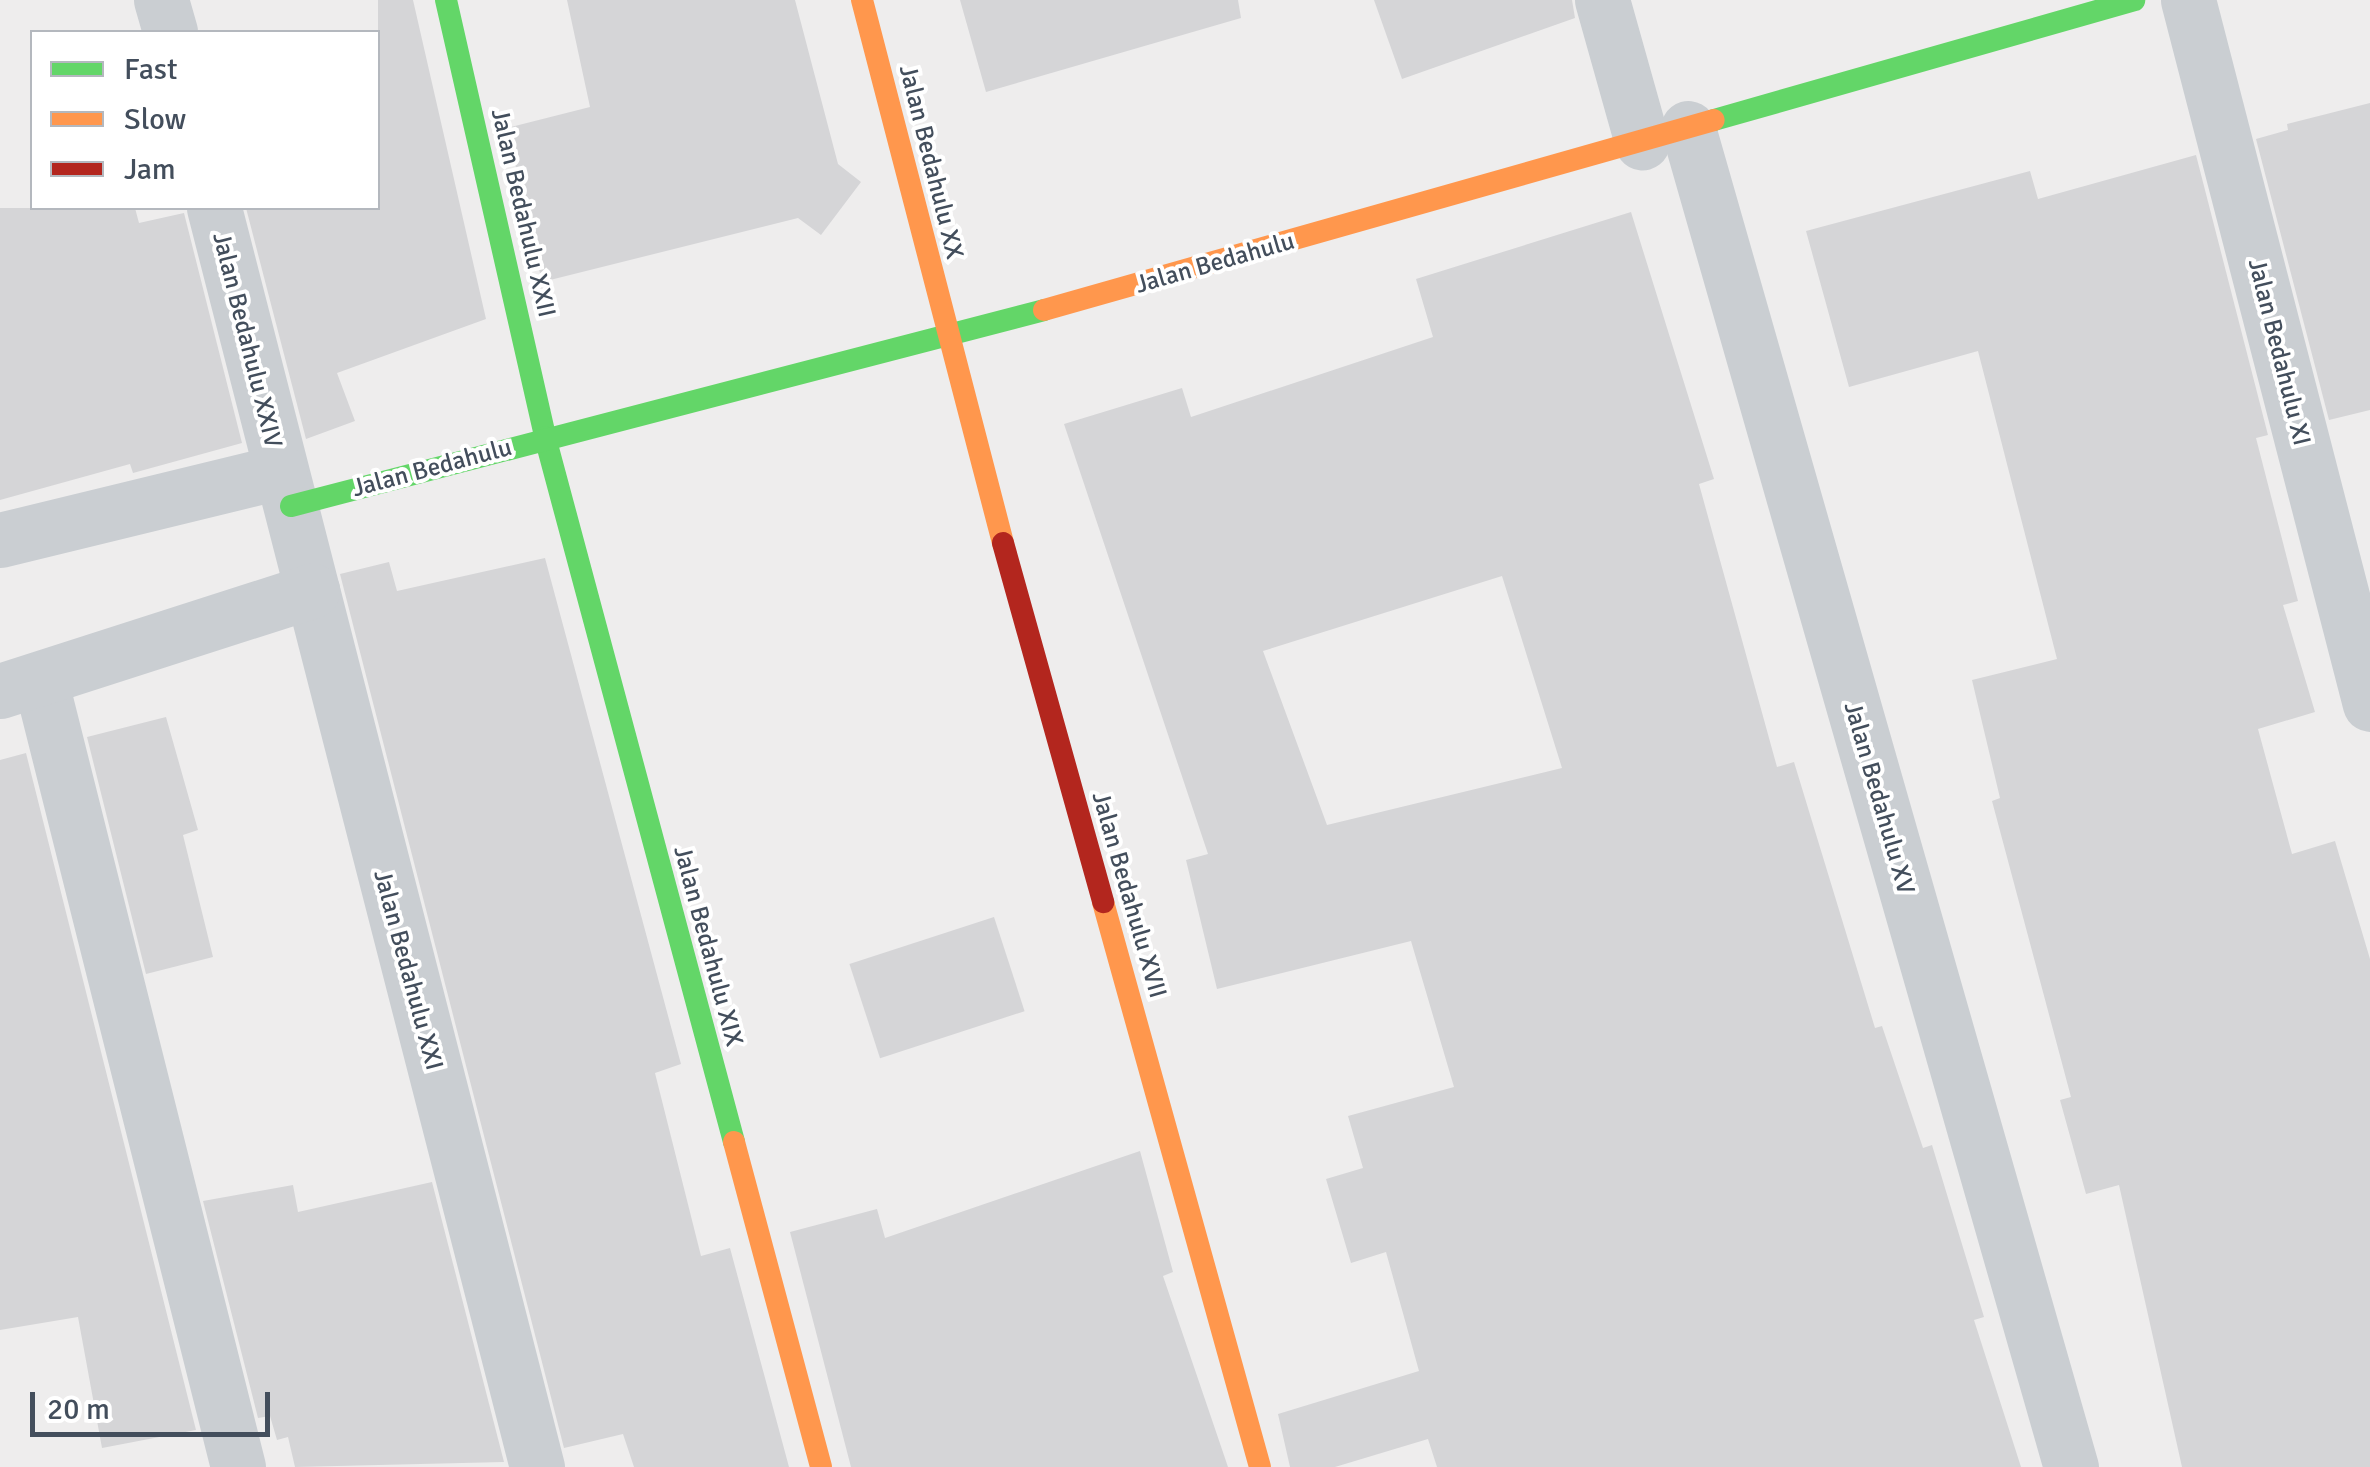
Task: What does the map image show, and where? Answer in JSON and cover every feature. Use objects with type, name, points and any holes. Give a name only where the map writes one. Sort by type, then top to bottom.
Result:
[{"type":"street","points":[[161,0],[169,30]]},
{"type":"street","name":"Jalan Bedahulu XXII","points":[[446,0],[546,438]]},
{"type":"street","name":"Jalan Bedahulu XX","points":[[862,0],[946,338]]},
{"type":"street","name":"Jalan Bedahulu XV","points":[[1602,0],[1665,135],[2071,1467]]},
{"type":"street","name":"Jalan Bedahulu","points":[[0,540],[546,438],[946,338],[2134,0]]},
{"type":"street","name":"Jalan Bedahulu XI","points":[[2188,0],[2370,704]]},
{"type":"street","name":"Jalan Bedahulu XXIV","points":[[215,210],[286,489]]},
{"type":"street","name":"Jalan Bedahulu XVII","points":[[946,338],[1260,1467]]},
{"type":"street","name":"Jalan Bedahulu XIX","points":[[546,438],[821,1467]]},
{"type":"street","name":"Jalan Bedahulu XXI","points":[[286,489],[537,1467]]},
{"type":"street","points":[[238,1467],[21,687],[312,591]]},
{"type":"building","points":[[378,0],[413,0],[486,319],[337,373],[355,421],[306,439],[247,210],[380,210]]},
{"type":"building","points":[[567,0],[795,0],[838,164],[861,182],[821,235],[798,218],[542,282],[507,128],[590,107]]},
{"type":"building","points":[[960,0],[1238,0],[1241,18],[986,92]]},
{"type":"building","points":[[1374,0],[1572,0],[1575,18],[1402,79]]},
{"type":"building","points":[[2370,103],[2370,410],[2329,420],[2256,139],[2288,130],[2287,124]]},
{"type":"building","points":[[2196,155],[2268,435],[2256,438],[2298,601],[2283,605],[2315,712],[2258,729],[2292,854],[2335,841],[2370,959],[2370,1467],[2182,1467],[2119,1185],[2086,1194],[2060,1100],[2071,1097],[1992,801],[2000,798],[1972,680],[2057,659],[1978,351],[1849,387],[1806,231],[2030,171],[2038,199]]},
{"type":"building","points":[[0,208],[136,210],[139,223],[184,213],[242,443],[133,473],[130,464],[0,500]]},
{"type":"building","points":[[1631,212],[1714,479],[1699,484],[1777,767],[1794,762],[1875,1028],[1882,1026],[1923,1148],[1932,1145],[1984,1317],[1974,1320],[2021,1467],[1437,1467],[1428,1439],[1335,1467],[1290,1467],[1278,1414],[1419,1371],[1386,1252],[1351,1263],[1326,1179],[1363,1168],[1348,1116],[1454,1087],[1411,941],[1217,989],[1186,860],[1208,854],[1064,424],[1182,388],[1191,417],[1433,337],[1416,279]],"holes":[[[1502,576],[1562,768],[1327,825],[1263,651]]]},
{"type":"building","points":[[545,558],[681,1064],[655,1073],[701,1256],[730,1248],[789,1467],[634,1467],[623,1434],[564,1448],[340,574],[389,562],[397,591]]},
{"type":"building","points":[[166,717],[198,830],[183,835],[213,957],[146,974],[87,737]]},
{"type":"building","points":[[26,753],[196,1430],[102,1448],[78,1317],[0,1330],[0,760]]},
{"type":"building","points":[[994,917],[1025,1011],[880,1058],[849,964]]},
{"type":"building","points":[[1140,1151],[1173,1272],[1163,1276],[1228,1467],[851,1467],[790,1232],[877,1209],[885,1238]]},
{"type":"building","points":[[432,1182],[504,1462],[295,1467],[288,1437],[277,1440],[270,1416],[258,1418],[203,1201],[293,1185],[298,1212]]},
{"type":"traffic: fast","points":[[446,0],[545,437],[734,1142]]},
{"type":"traffic: fast","points":[[1714,120],[2134,0]]},
{"type":"traffic: fast","points":[[291,506],[1044,310]]},
{"type":"traffic: slow","points":[[862,0],[1003,543]]},
{"type":"traffic: slow","points":[[1044,310],[1714,120]]},
{"type":"traffic: slow","points":[[1103,902],[1260,1467]]},
{"type":"traffic: slow","points":[[734,1142],[821,1467]]},
{"type":"traffic: jam","points":[[1003,543],[1103,902]]}]
